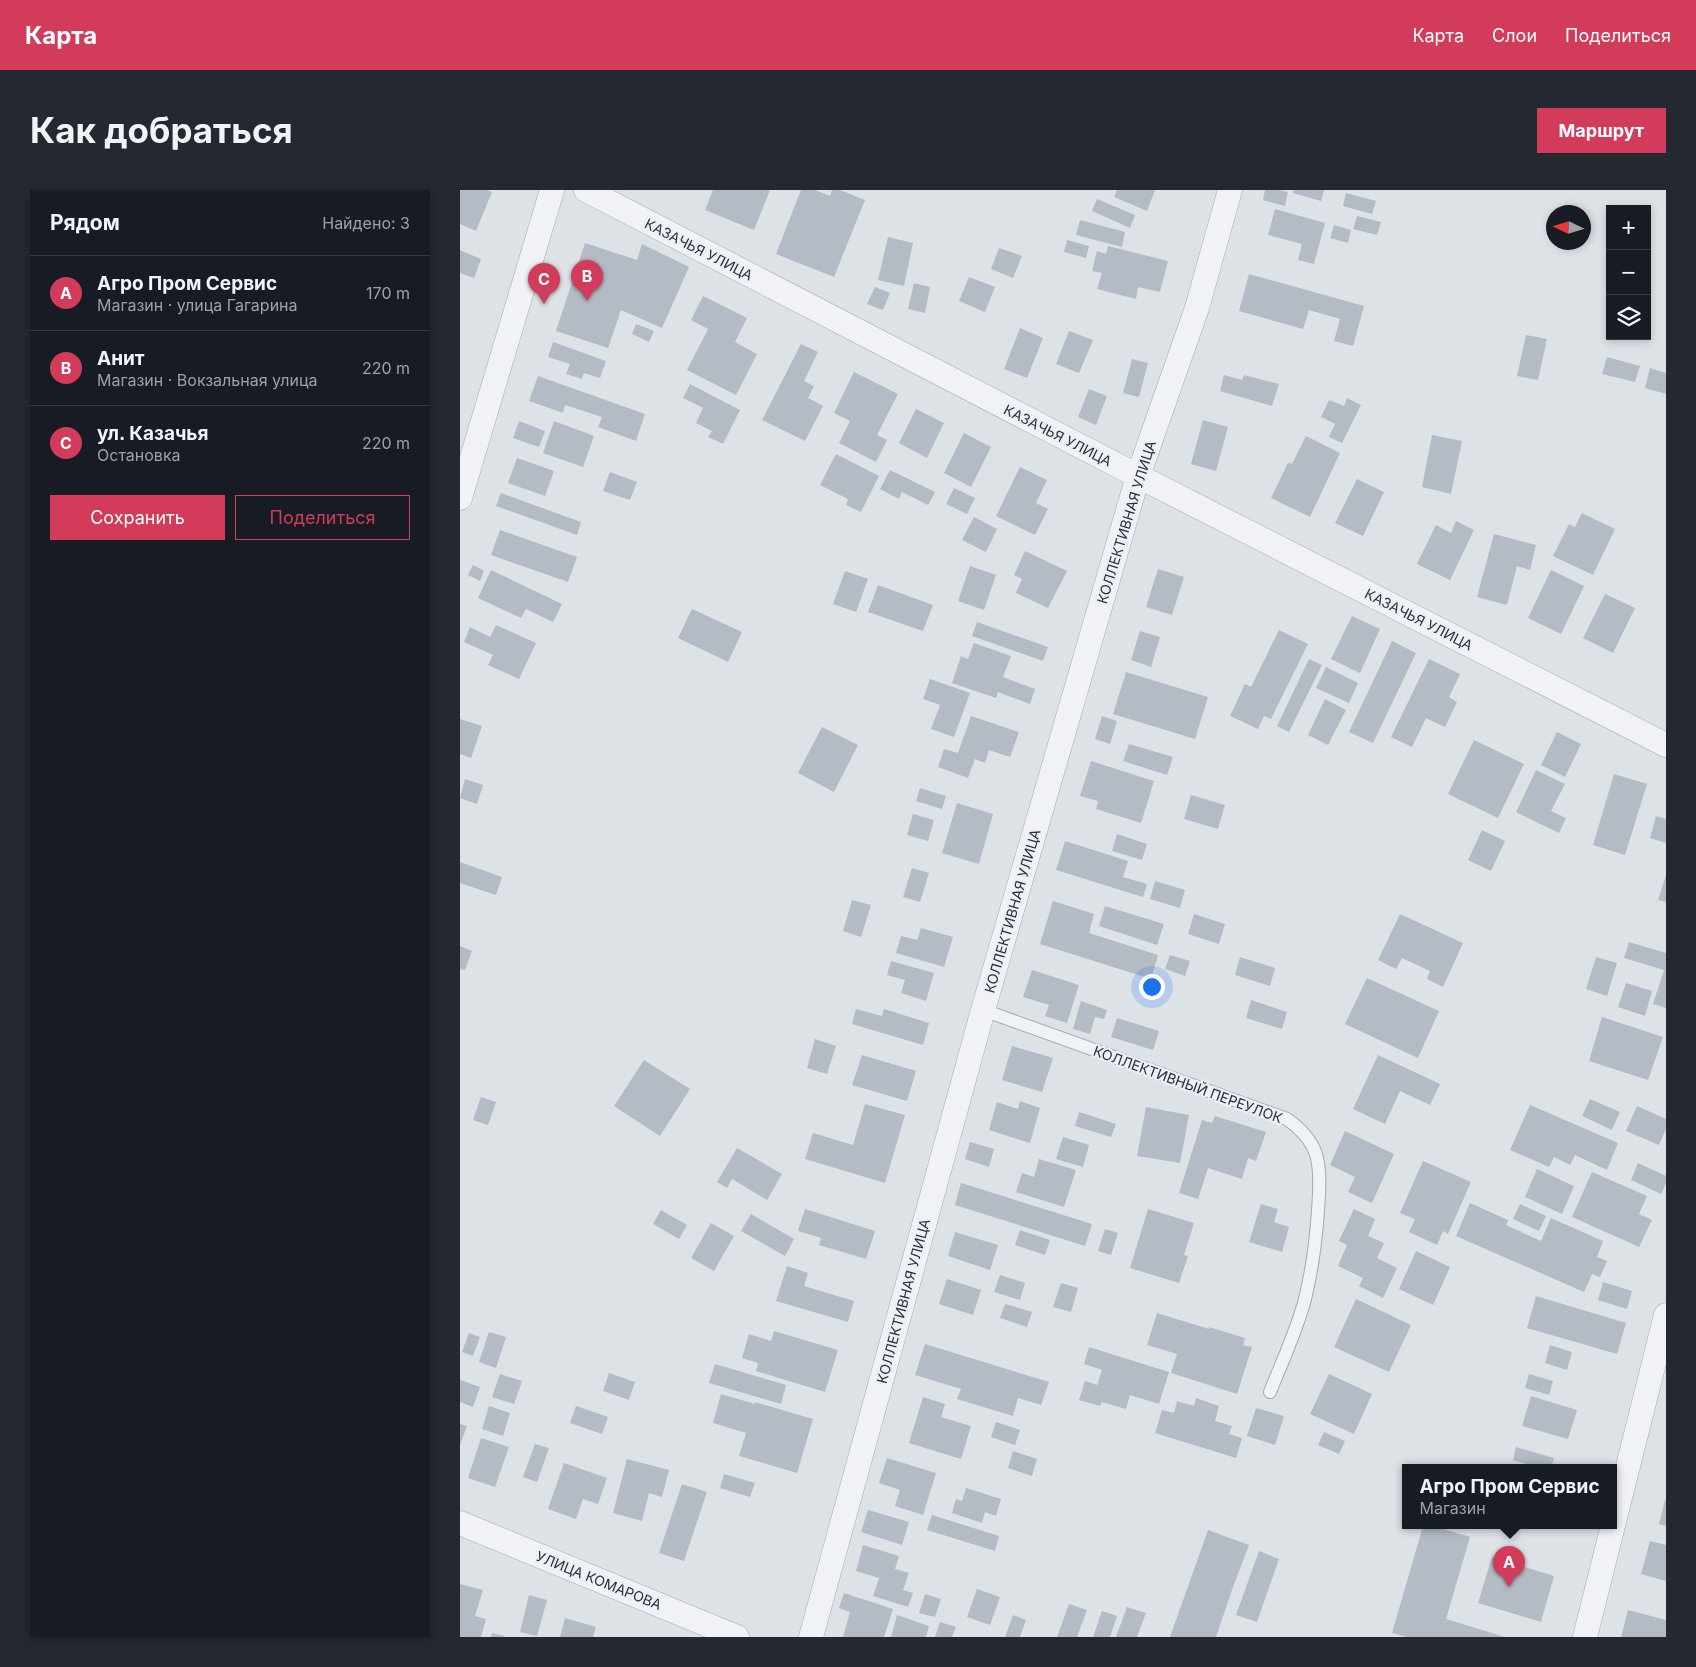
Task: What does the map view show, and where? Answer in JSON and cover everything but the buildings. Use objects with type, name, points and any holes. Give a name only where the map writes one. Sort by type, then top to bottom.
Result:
[{"type":"street","points":[[460,498],[552,190]]},
{"type":"street","name":"КАЗАЧЬЯ УЛИЦА","points":[[586,190],[1138,476],[1666,745]]},
{"type":"street","name":"КОЛЛЕКТИВНАЯ УЛИЦА","points":[[811,1637],[983,1010],[1138,476],[1197,308],[1230,190]]},
{"type":"street","points":[[1617,1510],[1666,1316]]},
{"type":"street","name":"УЛИЦА КОМАРОВА","points":[[460,1522],[737,1637]]},
{"type":"street","points":[[1585,1637],[1612,1529]]},
{"type":"lane","name":"КОЛЛЕКТИВНЫЙ ПЕРЕУЛОК","points":[[983,1010],[1288,1119],[1300,1128],[1307,1137],[1317,1157],[1319,1175],[1320,1194],[1314,1255],[1305,1300],[1270,1392]]},
{"type":"place","name":"Анит","points":[[587,301]]},
{"type":"place","name":"ул. Казачья","points":[[544,304]]},
{"type":"place","name":"Агро Пром Сервис","points":[[1509,1587]]}]
